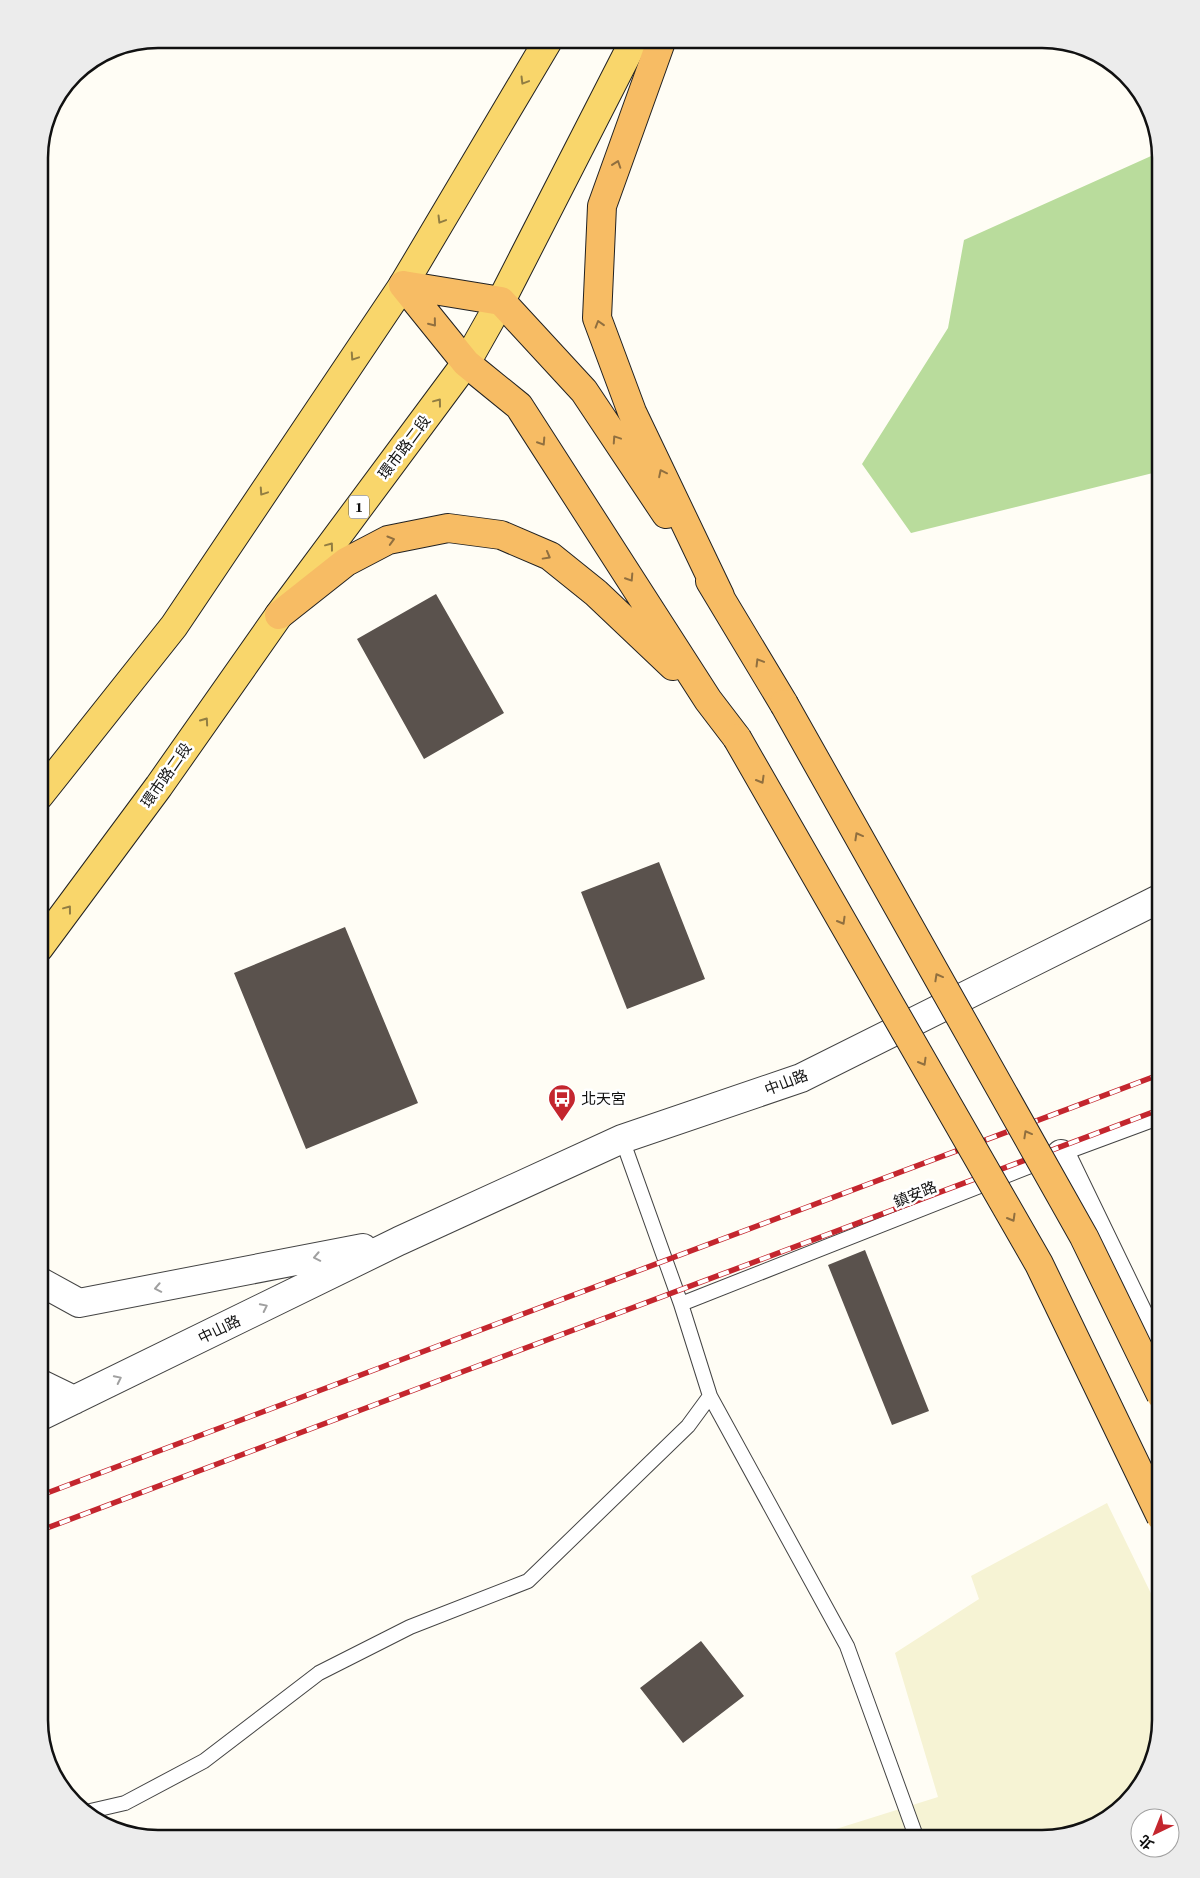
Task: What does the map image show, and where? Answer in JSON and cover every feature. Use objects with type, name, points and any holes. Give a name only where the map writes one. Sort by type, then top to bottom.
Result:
[{"type":"highway","points":[[659,48],[602,206],[597,318],[632,412],[720,596]]},
{"type":"highway","points":[[403,285],[501,301],[584,391],[720,596],[784,704],[1084,1236],[1152,1376]]},
{"type":"highway","points":[[403,285],[466,364],[519,406],[708,700],[737,738],[1039,1264],[1152,1497]]},
{"type":"highway","points":[[278,615],[346,562],[388,540],[448,528],[501,535],[550,556],[596,592],[708,700]]},
{"type":"main road","points":[[48,785],[174,626],[403,285],[544,48]]},
{"type":"main road","name":"環市路二段","points":[[48,936],[159,786],[278,615],[466,364],[501,301],[630,48]]},
{"type":"street","name":"中山路","points":[[48,1413],[399,1241],[622,1139],[801,1078],[1152,902]]},
{"type":"street","points":[[1061,1154],[1152,1343]]},
{"type":"street","name":"中山路","points":[[48,1286],[80,1303],[399,1241]]},
{"type":"street","points":[[48,1387],[74,1400]]},
{"type":"lane","name":"鎮安路","points":[[681,1304],[1061,1154],[1152,1120]]},
{"type":"lane","points":[[622,1139],[681,1304],[710,1396],[847,1646],[914,1830]]},
{"type":"lane","points":[[94,1810],[125,1803],[204,1761],[319,1672],[410,1627],[528,1581],[688,1426],[710,1396]]},
{"type":"shaded area","points":[[1107,1503],[1152,1596],[1152,1734],[1147,1756],[1141,1769],[1125,1793],[1103,1812],[1071,1827],[1056,1830],[833,1830],[938,1797],[895,1653],[979,1599],[971,1576]]},
{"type":"green space","points":[[1152,156],[1152,473],[911,533],[862,464],[948,328],[964,240]]},
{"type":"building","points":[[436,594],[504,713],[424,759],[357,639]]},
{"type":"building","points":[[659,862],[705,979],[627,1009],[581,892]]},
{"type":"building","points":[[345,927],[418,1103],[306,1149],[234,973]]},
{"type":"building","points":[[865,1250],[929,1411],[892,1425],[828,1265]]},
{"type":"building","points":[[701,1641],[744,1696],[683,1743],[640,1688]]},
{"type":"railway","points":[[48,1493],[1152,1077]]},
{"type":"railway","points":[[48,1528],[1152,1112]]},
{"type":"place","name":"北天宮","points":[[562,1122]]}]
